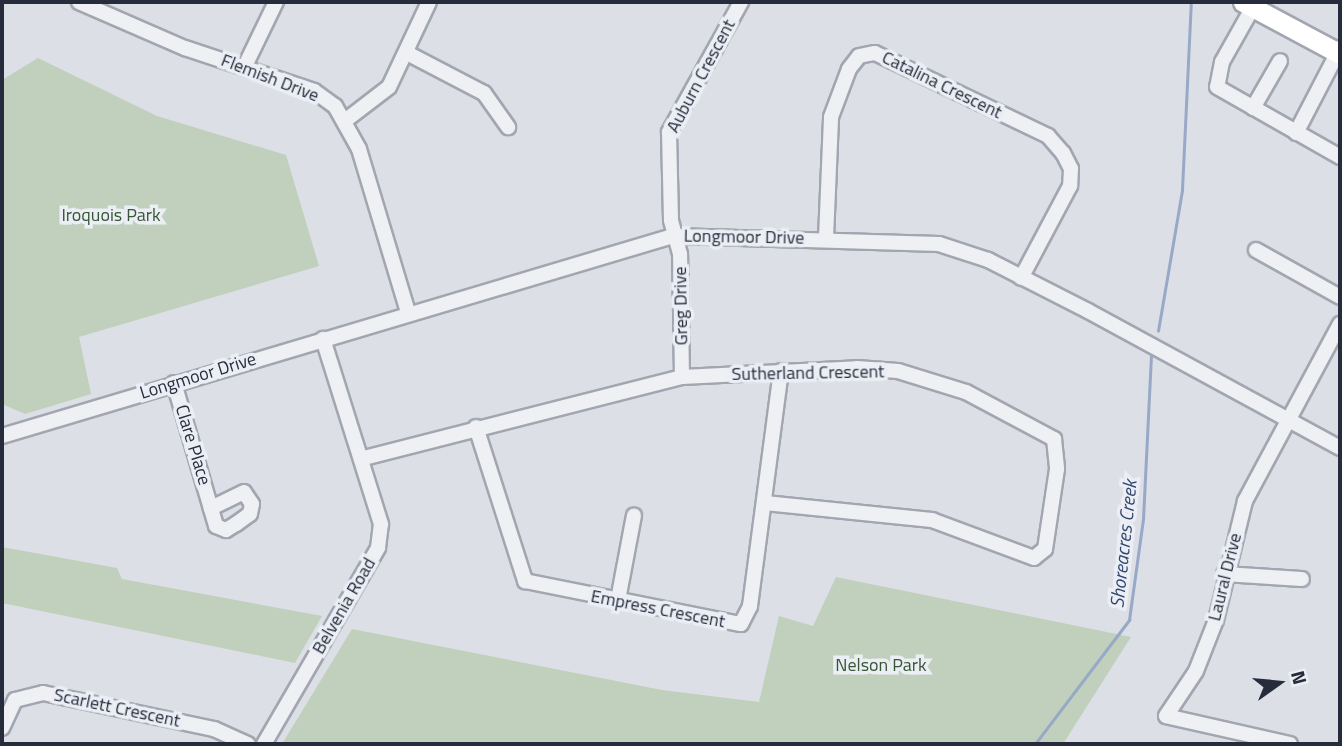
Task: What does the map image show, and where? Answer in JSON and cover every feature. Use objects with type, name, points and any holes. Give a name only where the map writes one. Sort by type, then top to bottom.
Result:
[{"type":"main road","points":[[1248,4],[1339,51]]},
{"type":"street","name":"Flemish Drive","points":[[79,2],[185,48],[314,91],[346,120],[408,312]]},
{"type":"street","points":[[245,66],[276,2]]},
{"type":"street","points":[[346,120],[389,87],[429,2]]},
{"type":"street","name":"Auburn Crescent","points":[[673,236],[669,132],[741,2]]},
{"type":"street","points":[[1248,4],[1217,77],[1217,87],[1340,158]]},
{"type":"street","points":[[1296,133],[1339,51]]},
{"type":"street","points":[[407,52],[484,93],[508,127]]},
{"type":"street","name":"Catalina Crescent","points":[[826,238],[831,117],[849,69],[859,56],[875,52],[1048,136],[1063,153],[1072,169],[1070,186],[1021,278]]},
{"type":"street","points":[[1253,108],[1280,61]]},
{"type":"street","name":"Longmoor Drive","points":[[2,436],[408,312],[673,236],[826,238],[939,244],[1021,278],[1291,419],[1340,448]]},
{"type":"street","name":"Greg Drive","points":[[673,236],[680,254],[682,377]]},
{"type":"street","points":[[1256,250],[1340,297]]},
{"type":"street","name":"Laural Drive","points":[[1290,744],[1167,716],[1196,671],[1216,620],[1224,573],[1245,502],[1340,324]]},
{"type":"street","name":"Belvenia Road","points":[[264,744],[378,548],[381,524],[364,458],[323,339]]},
{"type":"street","name":"Sutherland Crescent","points":[[364,458],[476,427],[682,377],[781,371],[898,371],[966,392],[1046,430],[1054,439],[1057,469],[1045,549],[1034,558],[932,520],[765,503]]},
{"type":"street","name":"Empress Crescent","points":[[476,427],[525,581],[741,624],[750,606],[781,371]]},
{"type":"street","name":"Clare Place","points":[[174,383],[211,508]]},
{"type":"street","points":[[618,600],[634,515]]},
{"type":"street","points":[[1224,573],[1302,579]]},
{"type":"street","name":"Scarlett Crescent","points":[[2,728],[15,700],[31,692],[214,729],[248,744]]},
{"type":"green space","name":"Iroquois Park","points":[[38,58],[157,116],[286,155],[319,266],[79,337],[91,394],[25,414],[2,404],[2,80]]},
{"type":"green space","points":[[2,547],[117,568],[122,579],[322,616],[295,663],[2,603]]},
{"type":"green space","name":"Nelson Park","points":[[836,577],[1131,637],[1063,744],[282,744],[352,629],[662,690],[759,702],[779,616],[813,626]]},
{"type":"waterway","name":"Shoreacres Creek","points":[[1158,331],[1182,190],[1191,2]]},
{"type":"waterway","name":"Shoreacres Creek","points":[[1035,744],[1129,620],[1143,519],[1151,357]]}]
